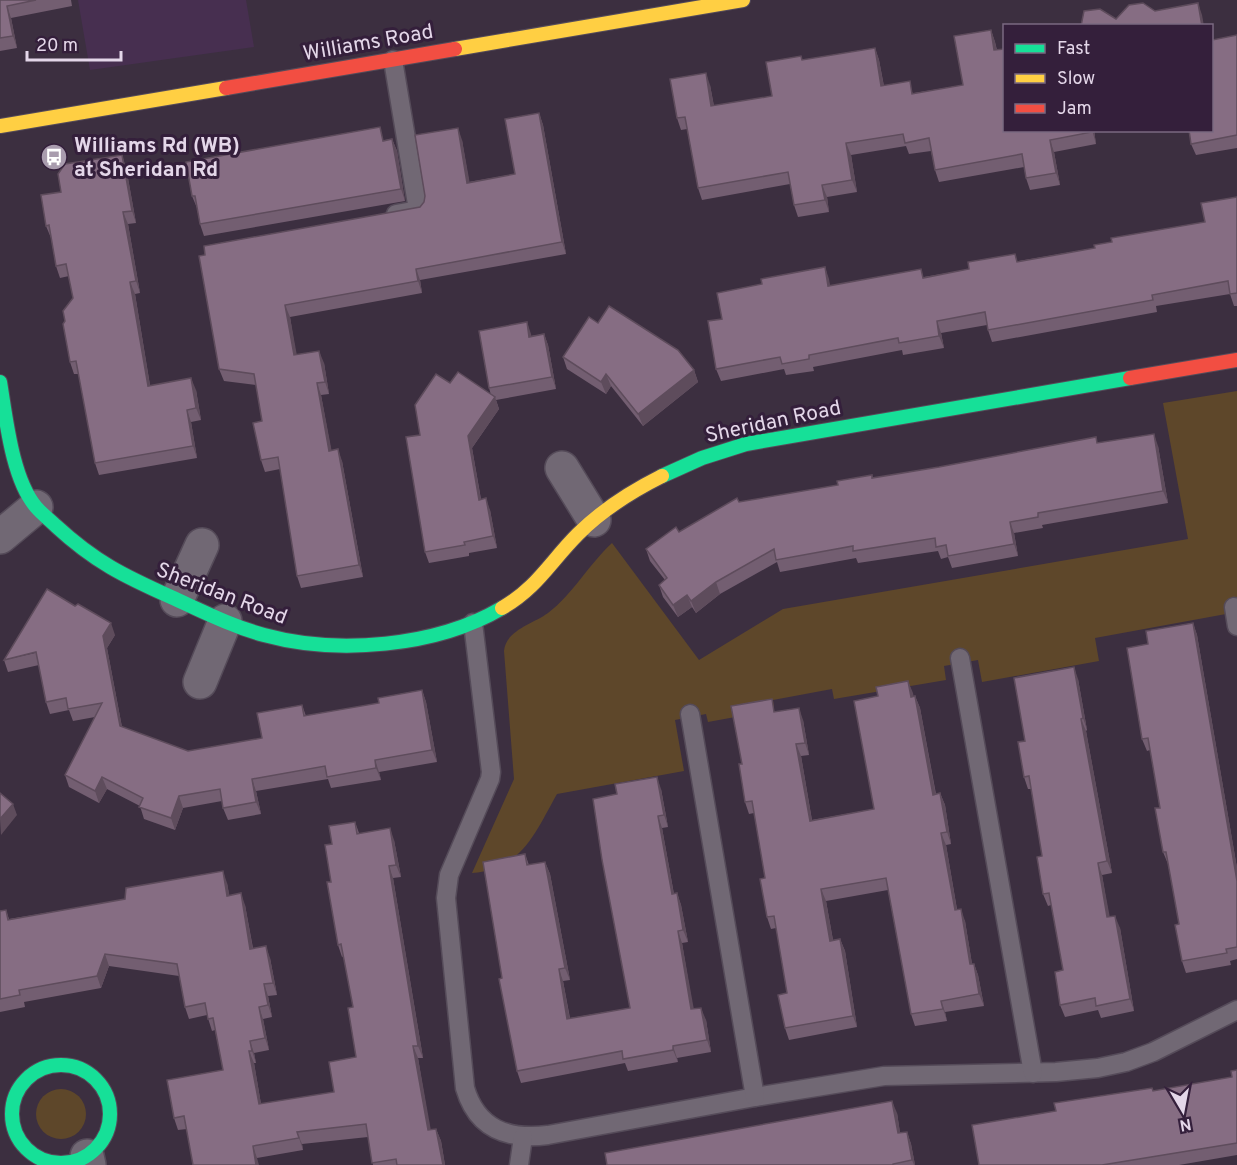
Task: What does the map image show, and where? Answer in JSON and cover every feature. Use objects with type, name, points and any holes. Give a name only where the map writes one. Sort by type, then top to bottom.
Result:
[{"type":"street","name":"Williams Road","points":[[0,126],[743,0]]},
{"type":"street","name":"Sheridan Road","points":[[0,382],[22,483],[36,507],[98,561],[177,600],[260,634],[282,640],[329,645],[414,639],[473,623],[506,607],[533,587],[578,534],[594,520],[672,471],[708,454],[728,448],[1237,360]]},
{"type":"street","points":[[562,468],[594,520]]},
{"type":"street","points":[[0,537],[36,507]]},
{"type":"street","points":[[177,600],[202,545]]},
{"type":"street","points":[[200,682],[225,621]]},
{"type":"street","points":[[60,1065],[75,1067],[96,1080],[105,1093],[110,1108],[110,1124],[103,1139],[88,1160],[64,1163],[48,1161],[27,1149],[17,1136],[13,1120],[16,1096],[24,1083],[37,1072],[60,1065]]},
{"type":"lane","points":[[384,216],[418,210],[393,60]]},
{"type":"lane","points":[[1234,607],[1237,626]]},
{"type":"lane","points":[[473,623],[491,771],[449,875],[446,907],[462,1066],[468,1097],[485,1122],[504,1132],[523,1137],[548,1135],[884,1076],[1033,1073],[1091,1069],[1126,1062],[1168,1045],[1237,1010]]},
{"type":"lane","points":[[960,658],[1033,1073]]},
{"type":"lane","points":[[690,714],[755,1097]]},
{"type":"lane","points":[[519,1165],[523,1137]]},
{"type":"shaded area","points":[[78,0],[246,0],[254,47],[90,70]]},
{"type":"shaded area","points":[[1237,391],[1237,612],[1095,638],[1099,661],[982,682],[978,660],[944,666],[946,680],[834,699],[832,689],[773,700],[774,710],[708,722],[706,714],[675,720],[684,771],[557,794],[534,835],[515,857],[489,870],[472,873],[514,779],[504,651],[506,644],[521,628],[548,613],[557,605],[612,543],[699,660],[783,609],[1188,539],[1163,403]]},
{"type":"shaded area","points":[[56,1089],[66,1089],[79,1096],[86,1109],[86,1119],[79,1132],[66,1139],[56,1139],[47,1135],[40,1128],[36,1119],[36,1109],[40,1100],[47,1093]]},
{"type":"building","points":[[0,0],[36,0],[7,6],[13,36],[0,38]]},
{"type":"building","points":[[1143,3],[1155,11],[1198,3],[1202,24],[1081,24],[1084,11],[1100,9],[1116,19],[1129,5]]},
{"type":"building","points":[[991,30],[994,50],[1003,49],[1003,132],[1092,132],[1050,140],[1056,173],[1026,178],[1022,154],[935,170],[929,138],[905,143],[903,134],[846,143],[852,180],[822,185],[825,200],[794,205],[788,172],[698,188],[685,117],[677,118],[670,79],[706,73],[711,106],[772,96],[766,62],[801,56],[802,60],[875,48],[881,86],[910,81],[912,94],[963,85],[954,36]]},
{"type":"building","points":[[1237,35],[1237,135],[1191,144],[1189,132],[1213,132],[1213,40]]},
{"type":"building","points":[[539,113],[562,242],[416,269],[418,281],[285,305],[294,355],[319,351],[325,382],[317,383],[329,451],[338,449],[359,565],[297,576],[278,457],[261,460],[253,423],[262,421],[254,374],[219,369],[199,256],[205,255],[204,246],[420,207],[425,196],[415,135],[458,128],[467,183],[515,174],[505,119]]},
{"type":"building","points":[[380,127],[383,141],[392,139],[401,189],[200,224],[186,162]]},
{"type":"building","points":[[122,155],[132,211],[123,212],[136,281],[130,282],[148,386],[191,378],[196,408],[187,410],[193,446],[95,463],[76,361],[70,362],[63,324],[65,321],[63,311],[73,298],[66,264],[56,266],[41,195],[61,192],[58,174],[65,164]]},
{"type":"building","points":[[1237,197],[1237,293],[1230,294],[1228,281],[1152,295],[1153,300],[988,330],[985,312],[937,321],[939,336],[899,343],[898,338],[809,355],[809,359],[782,364],[780,357],[716,369],[708,321],[722,319],[717,293],[762,284],[761,279],[825,267],[828,286],[921,269],[923,278],[969,269],[968,262],[1015,254],[1017,262],[1095,248],[1094,245],[1112,242],[1111,238],[1205,222],[1201,203]]},
{"type":"building","points":[[609,306],[678,350],[694,370],[638,414],[606,374],[601,382],[563,357],[589,317],[598,323]]},
{"type":"building","points":[[527,322],[529,337],[544,334],[552,377],[489,388],[479,331]]},
{"type":"building","points":[[458,372],[495,397],[468,436],[479,500],[486,498],[493,536],[464,542],[465,545],[425,552],[406,437],[420,435],[415,405],[436,374],[450,383]]},
{"type":"building","points":[[1154,434],[1163,491],[1038,513],[1038,517],[1010,522],[1014,544],[948,556],[946,545],[936,547],[935,538],[853,551],[853,546],[776,560],[774,549],[716,582],[691,601],[687,595],[673,605],[659,585],[667,578],[646,549],[676,527],[679,532],[737,498],[739,502],[838,485],[837,481],[939,467],[1096,437],[1097,443]]},
{"type":"building","points":[[47,589],[75,606],[78,604],[111,623],[103,636],[120,726],[188,751],[262,738],[257,713],[302,705],[304,716],[379,703],[378,698],[422,690],[432,750],[375,760],[376,768],[327,777],[325,766],[252,779],[256,802],[223,808],[220,789],[179,796],[171,818],[139,807],[143,798],[102,777],[95,791],[65,775],[102,703],[68,709],[66,698],[46,702],[36,652],[4,660]]},
{"type":"building","points":[[1193,623],[1237,881],[1237,947],[1226,949],[1227,953],[1182,961],[1175,925],[1179,924],[1166,852],[1163,852],[1155,808],[1160,808],[1148,738],[1142,739],[1127,648],[1148,644],[1146,631]]},
{"type":"building","points":[[1074,667],[1083,718],[1081,719],[1107,861],[1098,863],[1107,917],[1115,916],[1130,999],[1096,1006],[1095,998],[1060,1005],[1055,972],[1063,970],[1049,893],[1043,894],[1037,857],[1042,856],[1029,776],[1024,777],[1018,742],[1025,741],[1014,678]]},
{"type":"building","points":[[908,681],[911,697],[915,696],[933,795],[940,793],[947,832],[941,833],[955,910],[961,909],[970,964],[974,964],[979,994],[941,1001],[943,1009],[911,1014],[886,878],[821,889],[830,941],[840,939],[853,1016],[785,1028],[778,995],[787,993],[774,916],[767,917],[760,879],[765,878],[752,801],[745,802],[739,764],[742,764],[731,706],[772,699],[774,712],[799,708],[805,743],[796,744],[810,821],[874,809],[854,701],[878,696],[876,687]]},
{"type":"building","points":[[657,777],[664,815],[658,816],[672,894],[677,893],[683,930],[678,931],[691,1009],[701,1008],[707,1040],[673,1046],[673,1050],[623,1059],[622,1051],[517,1071],[499,979],[502,978],[483,862],[525,854],[527,865],[545,862],[565,968],[559,969],[567,1019],[630,1008],[593,799],[617,794],[615,784]]},
{"type":"building","points":[[0,793],[13,804],[0,819]]},
{"type":"building","points":[[355,822],[357,834],[390,828],[396,865],[389,866],[418,1046],[413,1046],[428,1130],[436,1129],[443,1165],[397,1165],[396,1159],[372,1163],[366,1124],[297,1132],[299,1138],[253,1146],[256,1165],[193,1165],[184,1116],[174,1118],[167,1080],[223,1070],[213,1018],[208,1019],[205,1003],[185,1007],[177,964],[105,954],[97,976],[19,990],[20,995],[0,999],[0,911],[6,910],[8,920],[125,899],[126,888],[223,871],[227,896],[241,893],[250,949],[266,946],[273,983],[264,984],[268,1005],[259,1007],[265,1038],[250,1041],[252,1051],[249,1051],[259,1104],[334,1092],[329,1062],[356,1057],[348,1008],[353,1007],[341,944],[338,945],[327,882],[331,882],[325,845],[332,844],[329,826]]},
{"type":"building","points":[[1237,1070],[1237,1143],[1102,1165],[979,1165],[972,1125],[1056,1111],[1054,1103],[1152,1088],[1153,1091],[1232,1077],[1231,1071]]},
{"type":"building","points":[[892,1101],[898,1133],[907,1132],[912,1160],[893,1165],[607,1165],[605,1153]]},
{"type":"traffic: fast","points":[[662,476],[702,458],[746,444],[1130,378]]},
{"type":"traffic: fast","points":[[0,382],[11,448],[21,481],[43,515],[70,539],[110,567],[205,613],[264,635],[323,645],[354,646],[417,639],[476,621],[502,608]]},
{"type":"traffic: fast","points":[[61,1065],[80,1069],[95,1080],[106,1095],[110,1114],[106,1133],[95,1148],[80,1159],[61,1163],[42,1159],[27,1148],[16,1133],[12,1114],[16,1095],[27,1080],[42,1069],[61,1065]]},
{"type":"traffic: slow","points":[[455,49],[743,0]]},
{"type":"traffic: slow","points":[[0,126],[226,88]]},
{"type":"traffic: slow","points":[[502,608],[525,592],[578,534],[597,517],[662,476]]},
{"type":"traffic: jam","points":[[226,88],[455,49]]},
{"type":"traffic: jam","points":[[1130,378],[1237,360]]},
{"type":"place","name":"Williams Rd (WB) at Sheridan Rd","points":[[54,157]]}]
